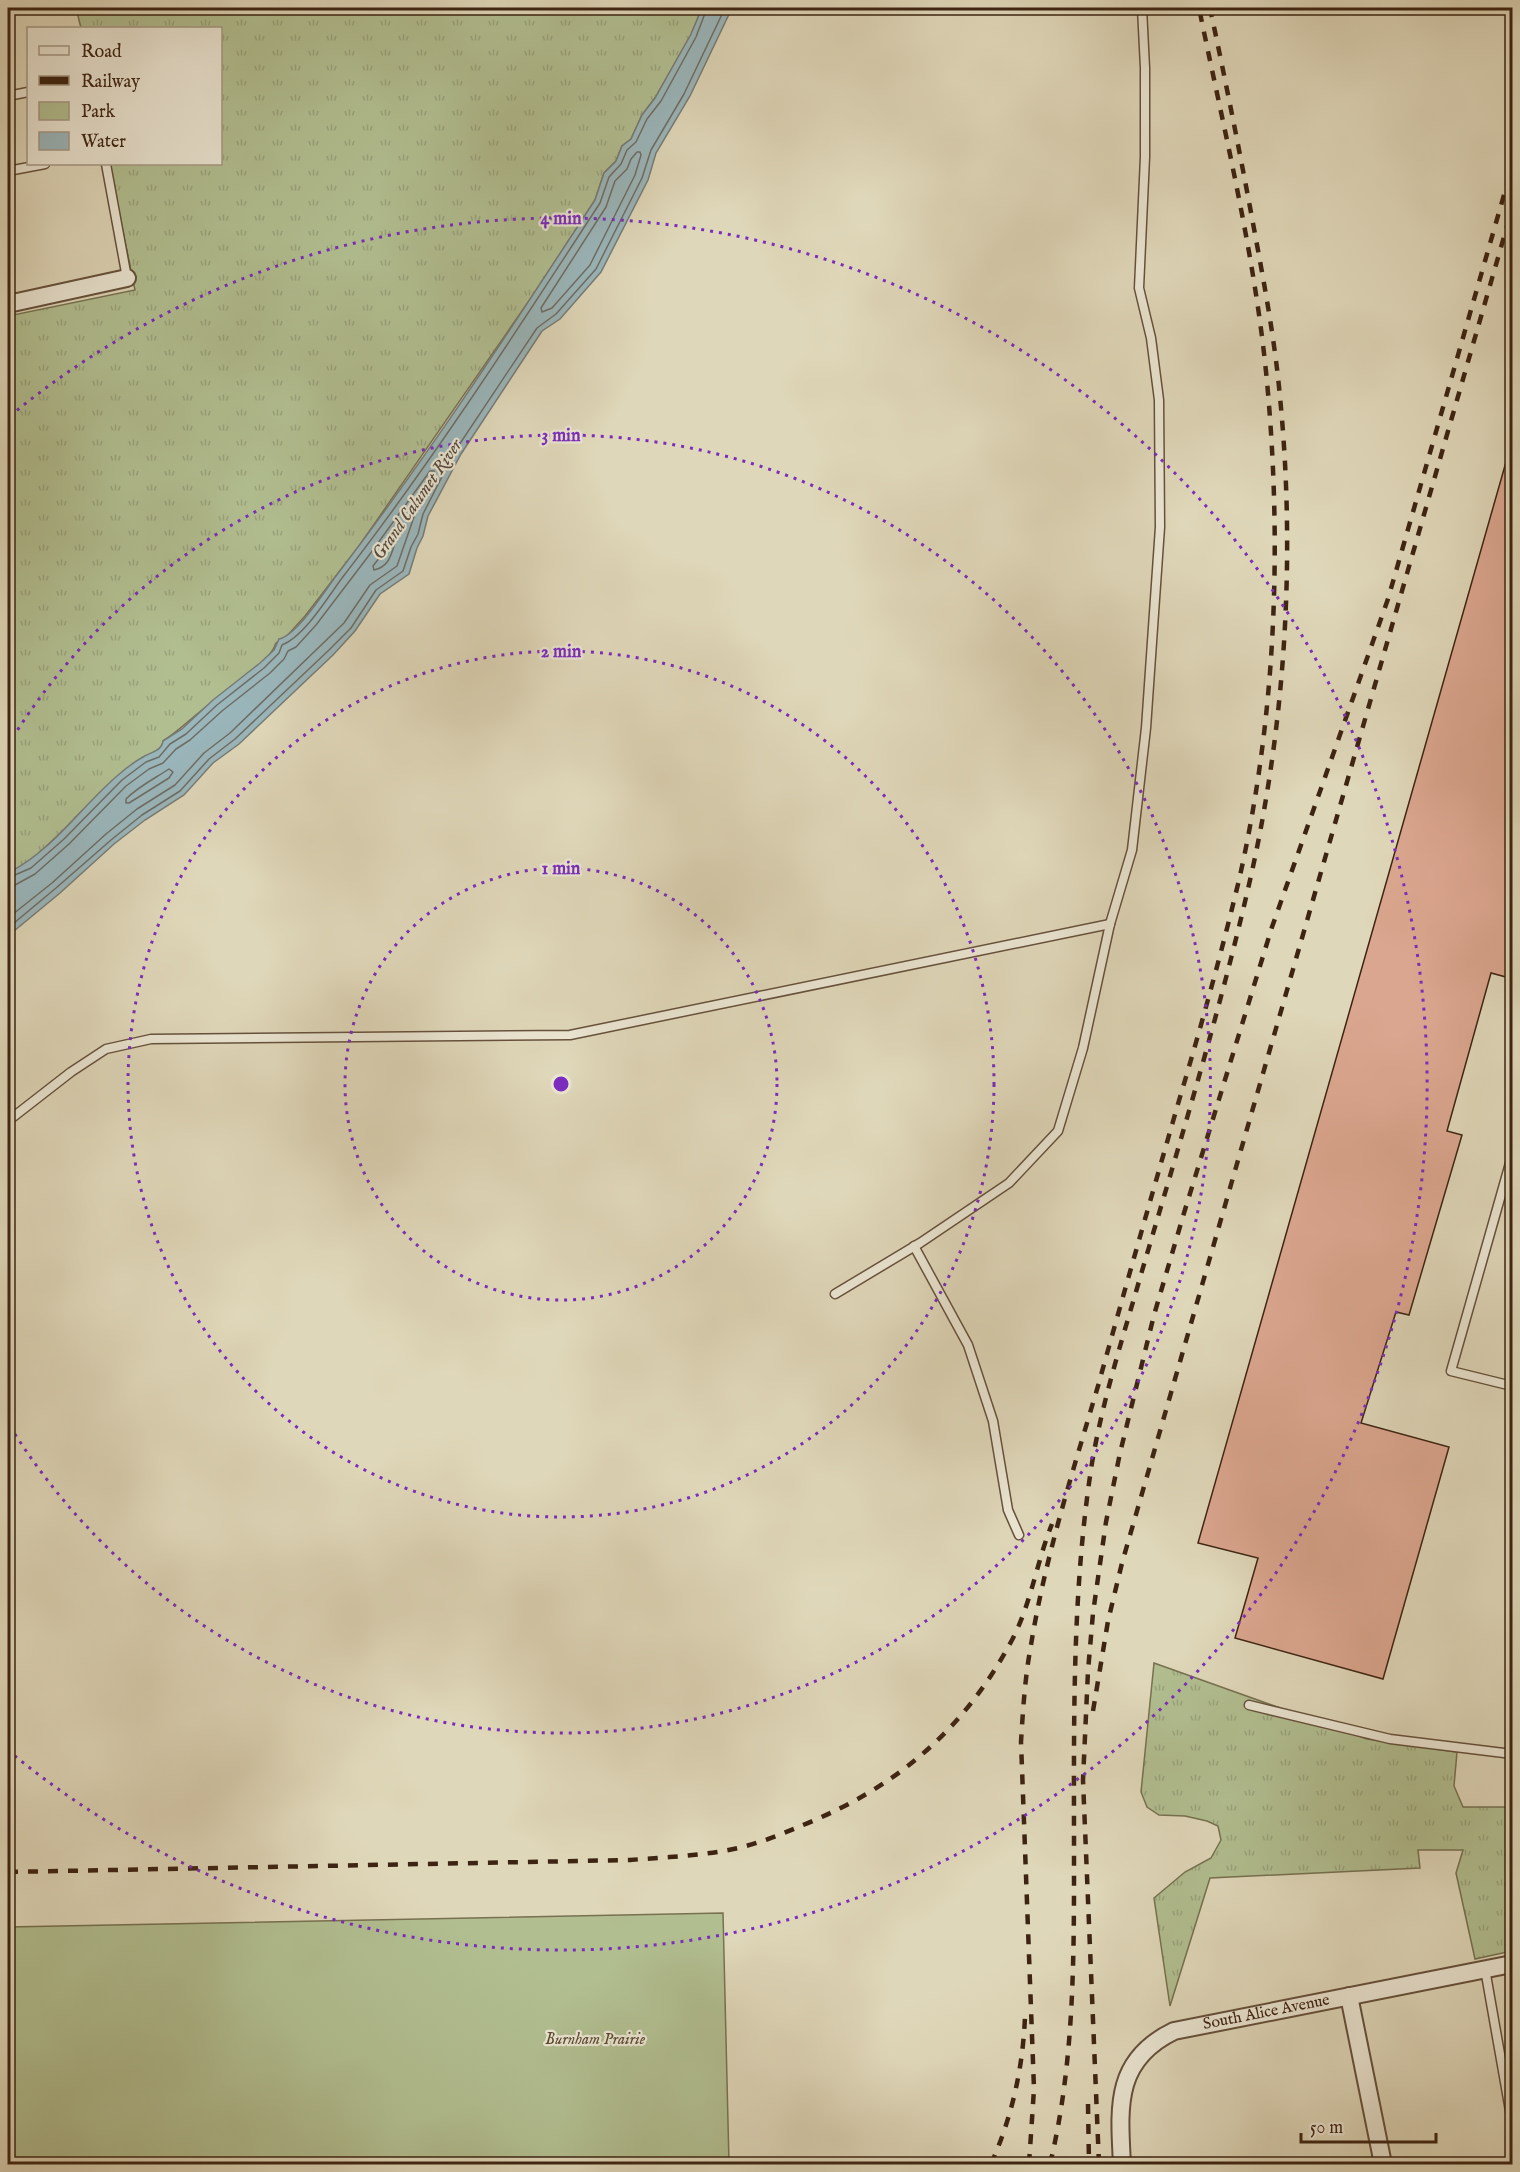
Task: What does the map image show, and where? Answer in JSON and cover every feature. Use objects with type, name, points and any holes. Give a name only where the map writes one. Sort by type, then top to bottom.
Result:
[{"type":"street","points":[[8,304],[127,278]]},
{"type":"street","name":"South Alice Avenue","points":[[1122,2164],[1120,2117],[1125,2082],[1138,2056],[1155,2040],[1174,2031],[1512,1964]]},
{"type":"street","points":[[1349,1996],[1383,2164]]},
{"type":"lane","points":[[835,1294],[914,1246],[1009,1183],[1058,1131],[1083,1048],[1110,924],[1132,850],[1146,728],[1160,527],[1159,400],[1151,338],[1139,288],[1145,130],[1142,8]]},
{"type":"lane","points":[[8,96],[27,92]]},
{"type":"lane","points":[[8,171],[40,165]]},
{"type":"lane","points":[[106,165],[127,278]]},
{"type":"lane","points":[[8,1120],[71,1072],[106,1049],[151,1039],[570,1035],[1110,924]]},
{"type":"lane","points":[[1512,1156],[1451,1371],[1512,1386]]},
{"type":"lane","points":[[914,1246],[968,1345],[993,1420],[1008,1510],[1019,1535]]},
{"type":"lane","points":[[1249,1705],[1390,1739],[1512,1754]]},
{"type":"lane","points":[[1485,1969],[1512,2122]]},
{"type":"green space","points":[[103,8],[702,8],[691,35],[655,98],[642,115],[631,139],[622,146],[616,161],[604,173],[595,200],[531,298],[359,546],[305,616],[286,637],[276,643],[266,659],[240,682],[163,741],[153,753],[143,757],[27,864],[8,873],[8,316],[135,290],[109,165],[222,165],[222,27],[81,27],[77,12]]},
{"type":"green space","points":[[1154,1663],[1367,1739],[1457,1752],[1454,1786],[1463,1807],[1512,1807],[1512,1951],[1475,1959],[1456,1873],[1463,1850],[1418,1850],[1420,1868],[1210,1878],[1170,2006],[1154,1898],[1185,1872],[1211,1858],[1221,1840],[1218,1826],[1207,1821],[1185,1816],[1159,1815],[1147,1807],[1141,1792]]},
{"type":"green space","name":"Burnham Prairie","points":[[723,1913],[729,2164],[8,2164],[8,1927]]},
{"type":"water","name":"Grand Calumet River","points":[[702,8],[732,8],[690,96],[656,153],[648,180],[601,272],[560,319],[542,331],[461,454],[428,516],[409,574],[380,594],[355,631],[333,655],[239,744],[213,763],[184,795],[145,820],[114,844],[8,936],[8,873],[24,864],[52,841],[120,773],[158,749],[163,741],[182,729],[213,700],[260,663],[274,650],[279,639],[294,629],[318,602],[437,437],[595,200],[604,173],[616,161],[622,146],[631,139],[642,115],[655,98],[691,34]]},
{"type":"building","points":[[1512,441],[1512,955],[1506,977],[1491,973],[1447,1131],[1462,1135],[1409,1315],[1396,1312],[1361,1423],[1449,1447],[1383,1679],[1235,1638],[1258,1558],[1198,1543]]},
{"type":"railway","points":[[1029,2164],[1034,2089],[1021,1742],[1029,1657],[1060,1515],[1202,1020],[1239,880],[1261,760],[1268,699],[1274,576],[1274,515],[1268,393],[1248,248],[1199,8]]},
{"type":"railway","points":[[1050,2164],[1069,2046],[1074,1927],[1076,1655],[1081,1559],[1092,1463],[1114,1366],[1211,1033],[1248,889],[1271,768],[1284,644],[1287,520],[1285,458],[1278,376],[1259,254],[1210,8]]},
{"type":"railway","points":[[1099,2164],[1083,1780],[1093,1613],[1106,1522],[1120,1453],[1154,1315],[1184,1213],[1272,927],[1388,599],[1512,167]]},
{"type":"railway","points":[[1093,1711],[1108,1621],[1122,1563],[1512,209]]},
{"type":"railway","points":[[8,1872],[630,1860],[711,1853],[763,1841],[837,1810],[869,1793],[925,1752],[950,1728],[972,1702],[1012,1640],[1024,1612],[1052,1524]]},
{"type":"railway","points":[[991,2164],[1005,2128],[1015,2092],[1022,2054],[1025,2016]]},
{"type":"railway","points":[[1088,2104],[1089,2164]]}]
